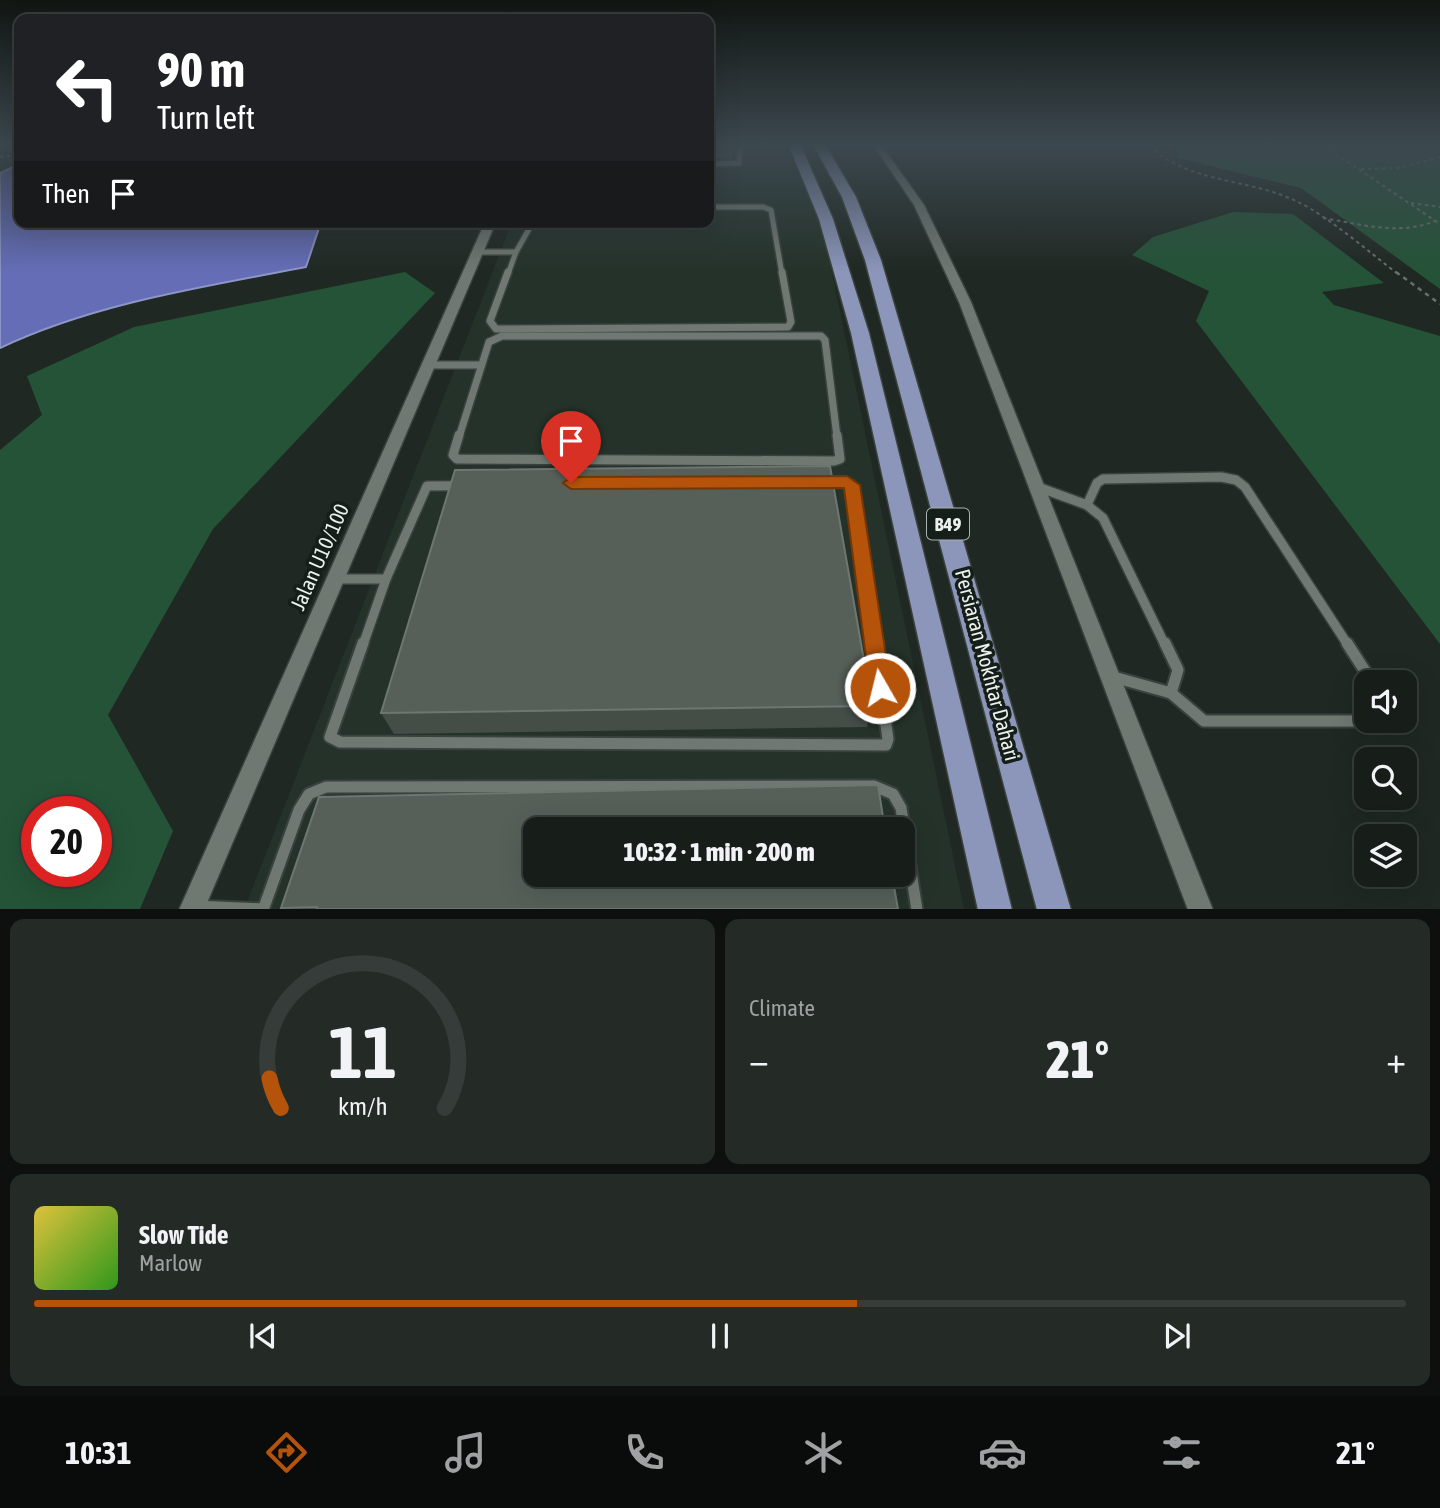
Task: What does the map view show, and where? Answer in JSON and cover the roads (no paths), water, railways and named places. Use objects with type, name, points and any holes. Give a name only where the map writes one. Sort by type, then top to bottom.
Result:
[{"type":"main road","name":"Persiaran Mokhtar Dahari","points":[[816,188],[859,328],[923,592],[995,909]]},
{"type":"main road","name":"Persiaran Mokhtar Dahari","points":[[844,188],[873,260],[1055,909]]},
{"type":"street","points":[[907,188],[919,205],[965,302],[1201,909]]},
{"type":"street","name":"Jalan U10/100","points":[[192,907],[488,228]]},
{"type":"lane","points":[[530,228],[516,252],[490,321],[496,329],[788,327],[791,322],[771,210],[762,207],[714,207]]},
{"type":"lane","points":[[478,252],[516,252]]},
{"type":"lane","points":[[821,336],[825,340],[840,459],[457,459],[453,455],[481,365],[489,342],[502,337],[821,336]]},
{"type":"lane","points":[[429,365],[481,365]]},
{"type":"lane","points":[[1087,505],[1097,483],[1103,479],[1221,477],[1236,480],[1245,487],[1364,670]]},
{"type":"lane","points":[[847,482],[852,485],[888,739],[886,745],[335,741],[330,737],[386,579],[424,490],[437,483],[847,482]]},
{"type":"lane","points":[[1035,486],[1087,505],[1103,518],[1178,670],[1171,693]]},
{"type":"lane","points":[[335,579],[386,579]]},
{"type":"lane","points":[[1110,676],[1171,693],[1205,721],[1354,721]]},
{"type":"lane","points":[[192,907],[263,909],[299,810],[309,794],[326,787],[874,786],[893,794],[901,808],[917,909]]},
{"type":"water","points":[[0,188],[14,188],[14,228],[319,228],[306,267],[111,308],[36,332],[0,348]]}]
